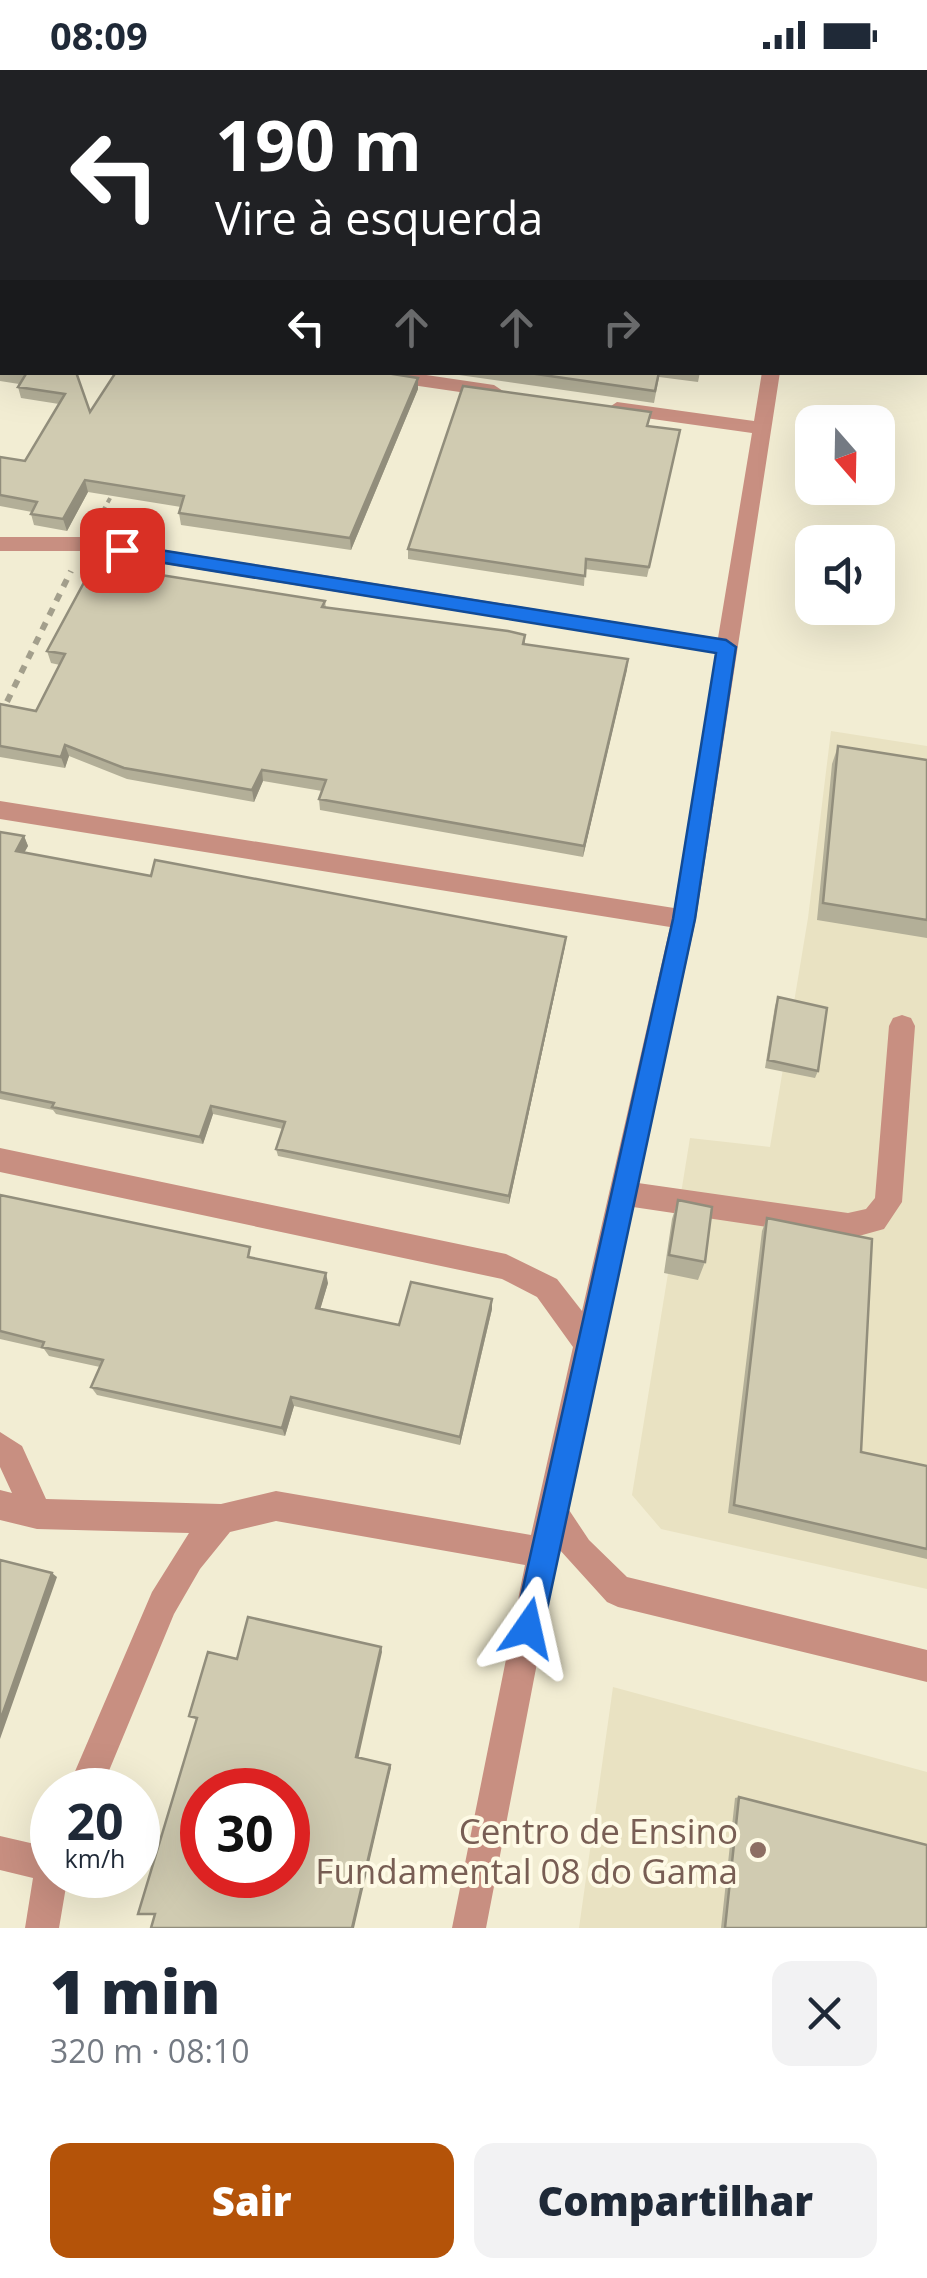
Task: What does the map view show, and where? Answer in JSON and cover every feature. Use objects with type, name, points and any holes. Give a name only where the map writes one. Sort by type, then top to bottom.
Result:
[{"type":"street","points":[[385,375],[515,394]]},
{"type":"street","points":[[470,1928],[543,1552],[684,919],[770,375]]},
{"type":"street","points":[[591,404],[761,428]]},
{"type":"street","points":[[0,544],[84,544],[726,647]]},
{"type":"street","points":[[0,810],[684,919]]},
{"type":"street","points":[[621,1193],[848,1226],[874,1220],[888,1202],[902,1026]]},
{"type":"street","points":[[0,1160],[506,1268],[547,1288],[588,1342]]},
{"type":"street","points":[[0,1448],[11,1457],[37,1514]]},
{"type":"street","points":[[0,1505],[37,1514],[221,1519],[276,1506],[543,1552]]},
{"type":"street","points":[[552,1510],[578,1550],[618,1591],[927,1666]]},
{"type":"street","points":[[93,1768],[163,1602],[189,1558],[221,1519]]},
{"type":"street","points":[[0,1853],[30,1860]]},
{"type":"street","points":[[42,1928],[47,1898]]},
{"type":"shaded area","points":[[831,731],[927,746],[927,1589],[661,1529],[632,1495],[690,1138],[770,1147],[808,918]]},
{"type":"shaded area","name":"Centro de Ensino Fundamental 08 do Gama","points":[[613,1687],[927,1772],[927,1928],[579,1928]]},
{"type":"building","points":[[25,375],[77,375],[90,412],[114,375],[418,378],[350,538],[179,513],[184,496],[85,480],[63,519],[31,514],[37,502],[0,495],[0,457],[25,461],[65,394],[18,387]]},
{"type":"building","points":[[543,375],[658,375],[655,391]]},
{"type":"building","points":[[463,386],[651,412],[647,426],[680,430],[649,567],[586,559],[585,576],[408,549]]},
{"type":"building","points":[[129,570],[325,601],[322,607],[508,631],[525,635],[523,644],[628,659],[584,846],[319,799],[326,780],[262,770],[252,790],[124,768],[65,745],[61,757],[0,746],[0,704],[36,711],[65,654],[47,651],[87,577],[123,583]]},
{"type":"building","points":[[838,746],[927,760],[927,920],[823,903]]},
{"type":"building","points":[[0,832],[24,836],[16,851],[151,876],[155,860],[566,937],[509,1196],[276,1149],[285,1122],[211,1106],[200,1137],[52,1107],[54,1103],[0,1092]]},
{"type":"building","points":[[778,997],[827,1008],[818,1071],[768,1060]]},
{"type":"building","points":[[0,1195],[250,1247],[248,1257],[326,1273],[316,1308],[399,1325],[411,1282],[492,1299],[460,1437],[291,1397],[282,1428],[91,1387],[103,1360],[42,1347],[44,1342],[0,1331]]},
{"type":"building","points":[[678,1200],[712,1207],[705,1262],[669,1255]]},
{"type":"building","points":[[767,1218],[872,1239],[861,1452],[927,1466],[927,1549],[734,1505]]},
{"type":"building","points":[[0,1560],[52,1573],[0,1721]]},
{"type":"building","points":[[248,1617],[381,1647],[356,1757],[390,1765],[352,1928],[151,1928],[155,1914],[138,1914],[143,1898],[160,1898],[160,1841],[180,1774],[180,1898],[310,1898],[310,1768],[182,1768],[197,1718],[189,1716],[208,1652],[237,1659]]},
{"type":"building","points":[[739,1797],[927,1845],[927,1928],[725,1928]]},
{"type":"place","name":"Centro de Ensino Fundamental 08 do Gama","points":[[758,1850]]},
{"type":"route","points":[[122,550],[726,647],[684,919],[528,1628]]}]
